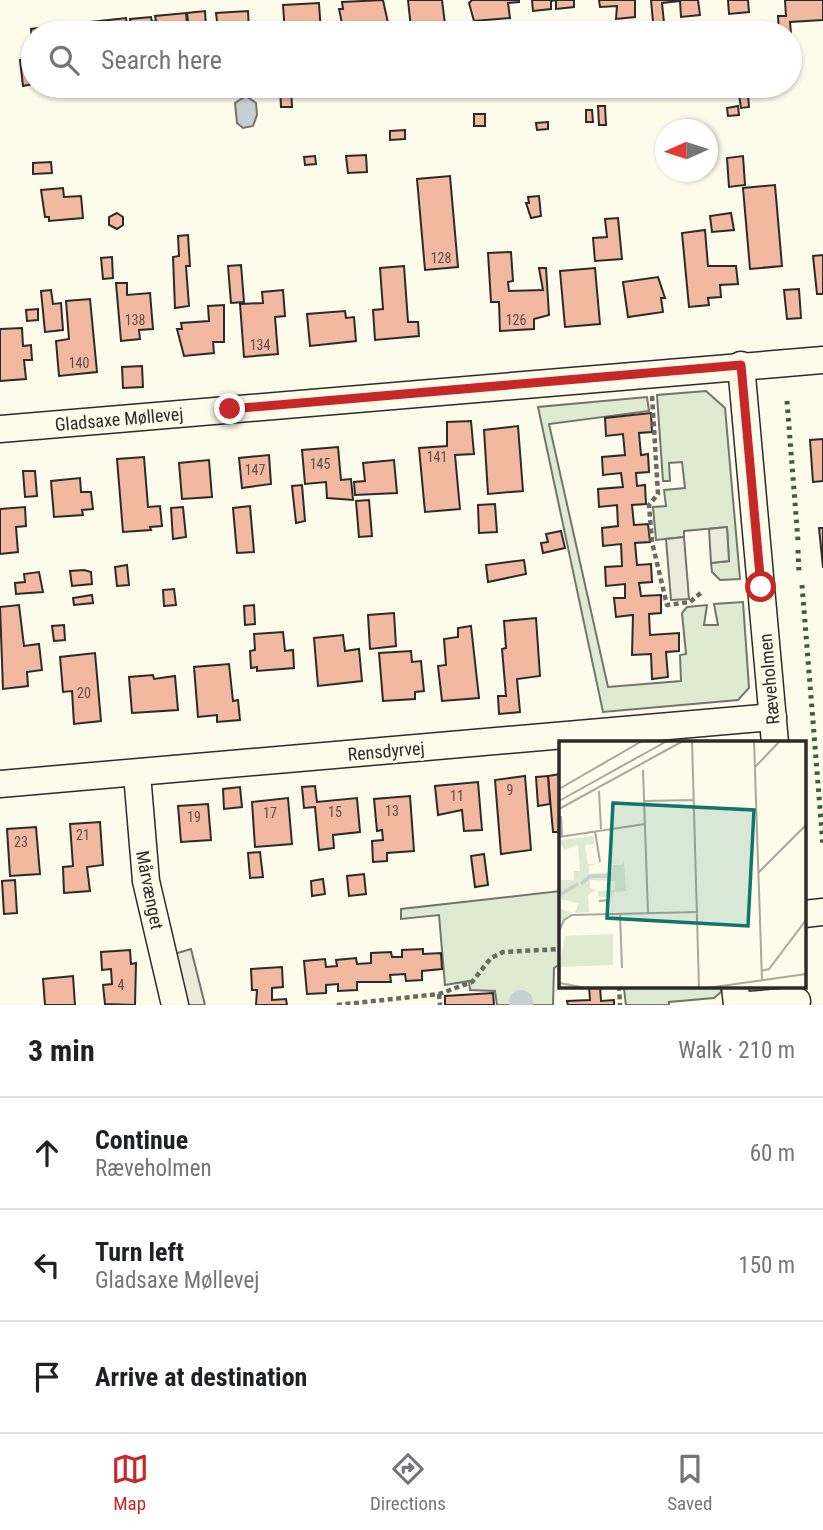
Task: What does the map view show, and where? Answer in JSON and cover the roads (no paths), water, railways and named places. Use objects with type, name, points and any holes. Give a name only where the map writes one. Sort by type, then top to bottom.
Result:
[{"type":"street","name":"Gladsaxe Møllevej","points":[[0,429],[650,372],[823,360]]},
{"type":"street","name":"Ræveholmen","points":[[741,365],[774,730]]},
{"type":"street","name":"Rensdyrvej","points":[[615,741],[774,730]]},
{"type":"street","name":"Rensdyrvej","points":[[0,784],[559,745]]},
{"type":"street","name":"Mårvænget","points":[[137,774],[146,881],[175,1005]]},
{"type":"street","points":[[749,1005],[797,997]]}]
